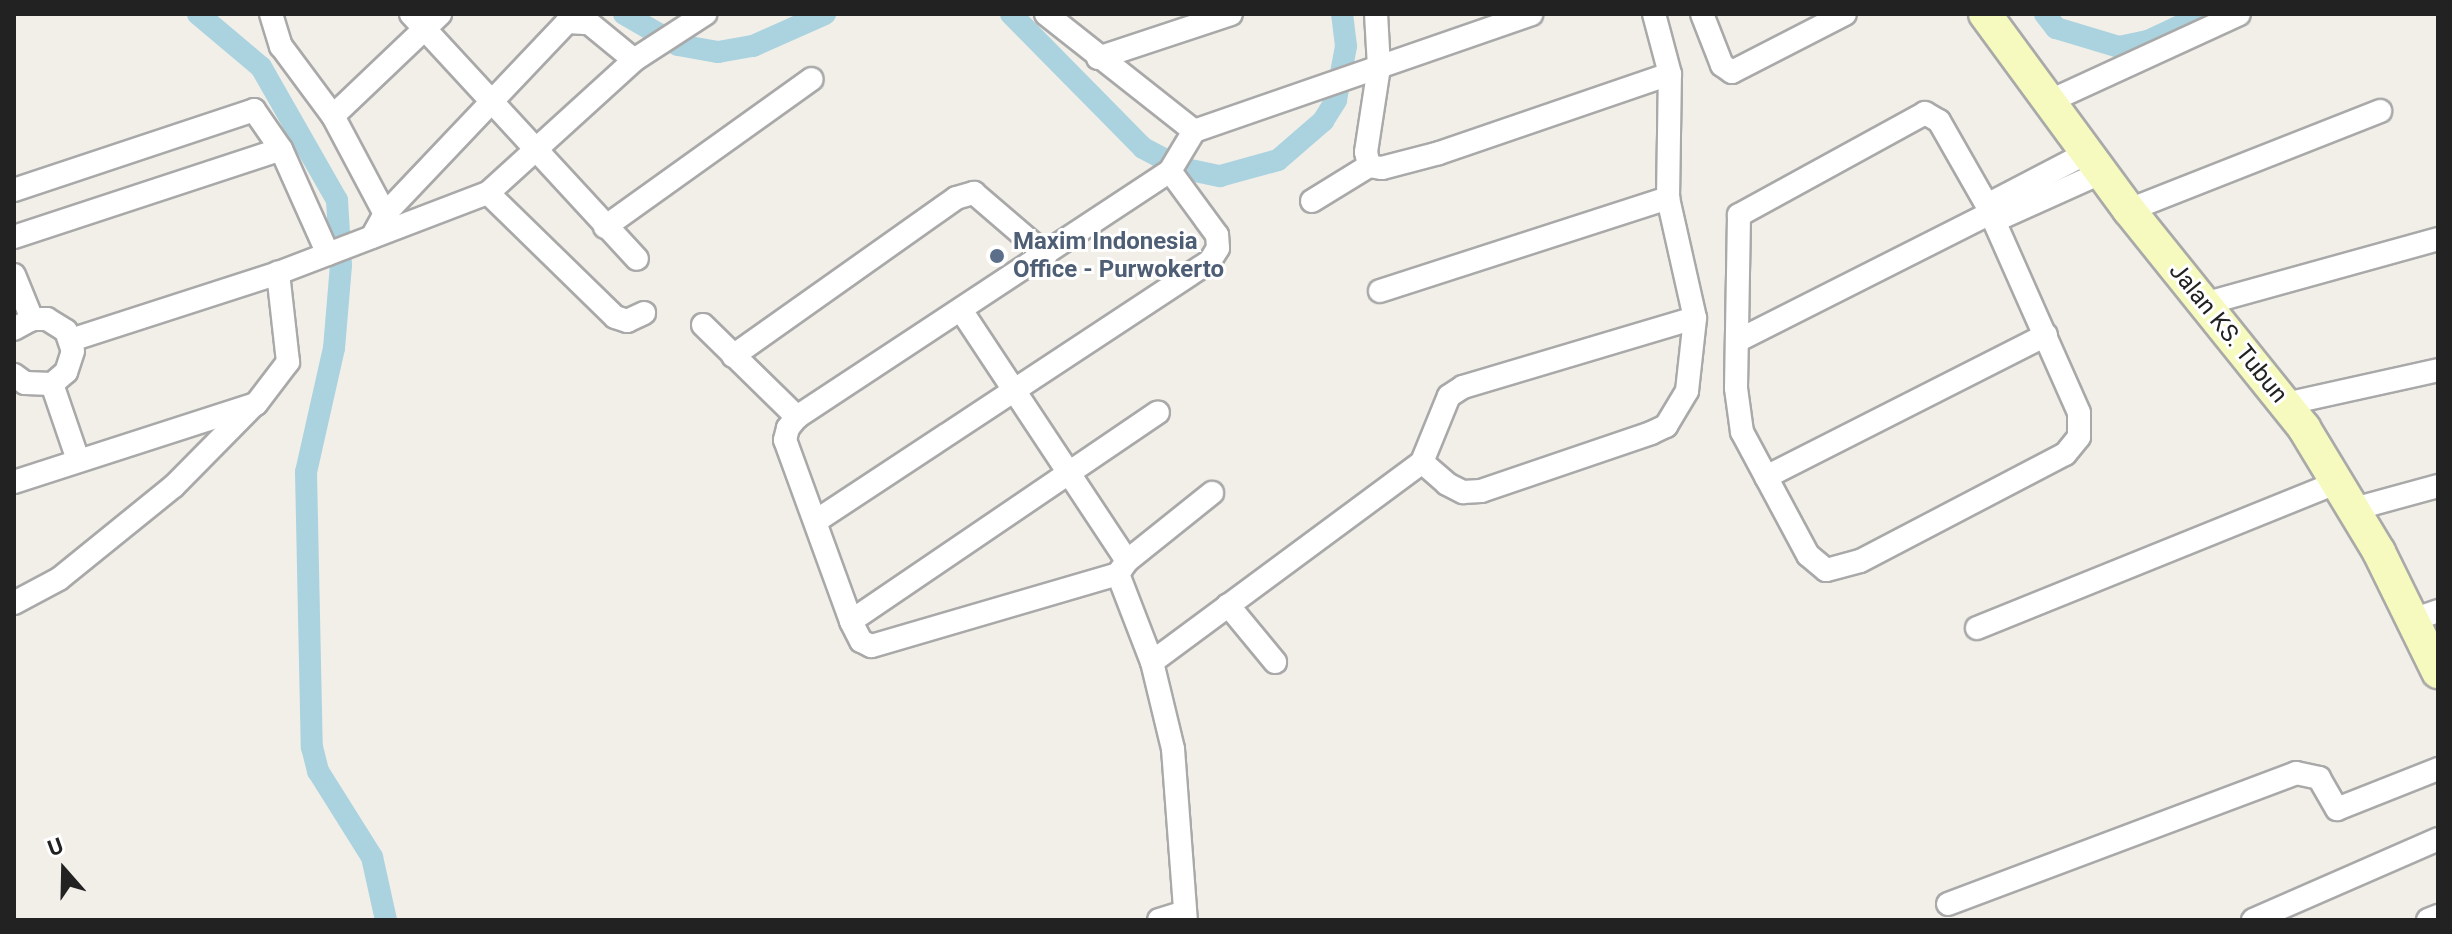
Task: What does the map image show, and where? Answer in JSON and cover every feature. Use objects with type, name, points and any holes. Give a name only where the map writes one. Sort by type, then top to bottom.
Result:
[{"type":"street","points":[[271,14],[281,46],[333,116],[385,214]]},
{"type":"street","points":[[1046,14],[1189,137]]},
{"type":"street","points":[[1098,58],[1231,14]]},
{"type":"street","points":[[1369,166],[1366,152],[1376,14]]},
{"type":"street","points":[[1212,493],[1123,568],[880,647],[861,641],[851,621],[785,440],[797,417],[1172,170],[1189,137],[1329,83],[1531,14]]},
{"type":"street","points":[[1422,462],[1447,484],[1463,492],[1481,491],[1666,426],[1687,391],[1695,318],[1668,198],[1670,74],[1654,14]]},
{"type":"street","points":[[1702,14],[1722,65],[1732,72],[1845,14]]},
{"type":"street","name":"Jalan KS. Tubun","points":[[1985,14],[2129,210],[2285,404],[2425,615],[2438,672]]},
{"type":"street","points":[[2048,102],[2239,14]]},
{"type":"street","points":[[333,116],[425,19],[492,105],[637,259]]},
{"type":"street","points":[[349,246],[385,214],[575,19],[589,23],[634,60]]},
{"type":"street","points":[[71,340],[278,273],[488,193],[634,60],[690,20]]},
{"type":"street","points":[[1312,201],[1369,166],[1382,168],[1439,153],[1670,74]]},
{"type":"street","points":[[605,227],[812,79]]},
{"type":"street","points":[[14,190],[253,110],[349,246]]},
{"type":"street","points":[[2129,210],[2380,111]]},
{"type":"street","points":[[1925,113],[1939,121],[1990,213],[2046,335],[2079,413],[2079,437],[2074,445],[1860,561],[1838,570],[1817,565],[1766,477],[1740,421],[1736,388],[1741,339],[1738,225],[1745,207],[1925,113]]},
{"type":"street","points":[[14,237],[281,149]]},
{"type":"street","points":[[1741,339],[2094,163]]},
{"type":"street","points":[[816,521],[1015,394],[1210,261],[1218,248],[1217,235],[1172,170]]},
{"type":"street","points":[[488,193],[615,317],[627,321],[644,313]]},
{"type":"street","points":[[733,356],[956,198],[974,193],[1046,255]]},
{"type":"street","points":[[1380,291],[1668,198]]},
{"type":"street","points":[[2204,304],[2438,239]]},
{"type":"street","points":[[14,603],[59,579],[174,486],[256,404],[288,362],[278,273]]},
{"type":"street","points":[[14,275],[23,324],[57,323],[71,340],[71,362],[52,384]]},
{"type":"street","points":[[961,310],[1071,475],[1123,568],[1152,662],[1173,749],[1185,916],[1159,920]]},
{"type":"street","points":[[1152,662],[1422,462],[1449,396],[1463,387],[1695,318]]},
{"type":"street","points":[[703,325],[797,417]]},
{"type":"street","points":[[1766,477],[2046,335]]},
{"type":"street","points":[[2285,404],[2438,370]]},
{"type":"street","points":[[14,375],[25,383],[52,384]]},
{"type":"street","points":[[52,384],[78,460]]},
{"type":"street","points":[[14,482],[256,404]]},
{"type":"street","points":[[851,621],[1071,475],[1158,412]]},
{"type":"street","points":[[1977,628],[2346,496],[2438,486]]},
{"type":"street","points":[[1228,605],[1275,662]]},
{"type":"street","points":[[1948,904],[2296,773],[2314,774],[2333,806],[2346,808],[2438,769]]},
{"type":"street","points":[[2253,920],[2438,839]]},
{"type":"street","points":[[2428,920],[2438,916]]},
{"type":"waterway","points":[[198,14],[261,67],[337,200],[341,265],[334,348],[306,472],[312,747],[318,771],[372,857],[386,920]]},
{"type":"waterway","points":[[624,14],[678,45],[718,52],[753,46],[825,14]]},
{"type":"waterway","points":[[1011,14],[1143,148],[1181,168],[1220,176],[1278,160],[1323,121],[1336,100],[1346,46],[1342,14]]},
{"type":"waterway","points":[[2045,14],[2056,28],[2119,47],[2148,41],[2205,14]]},
{"type":"place","name":"Maxim Indonesia Office - Purwokerto","points":[[997,256]]}]
